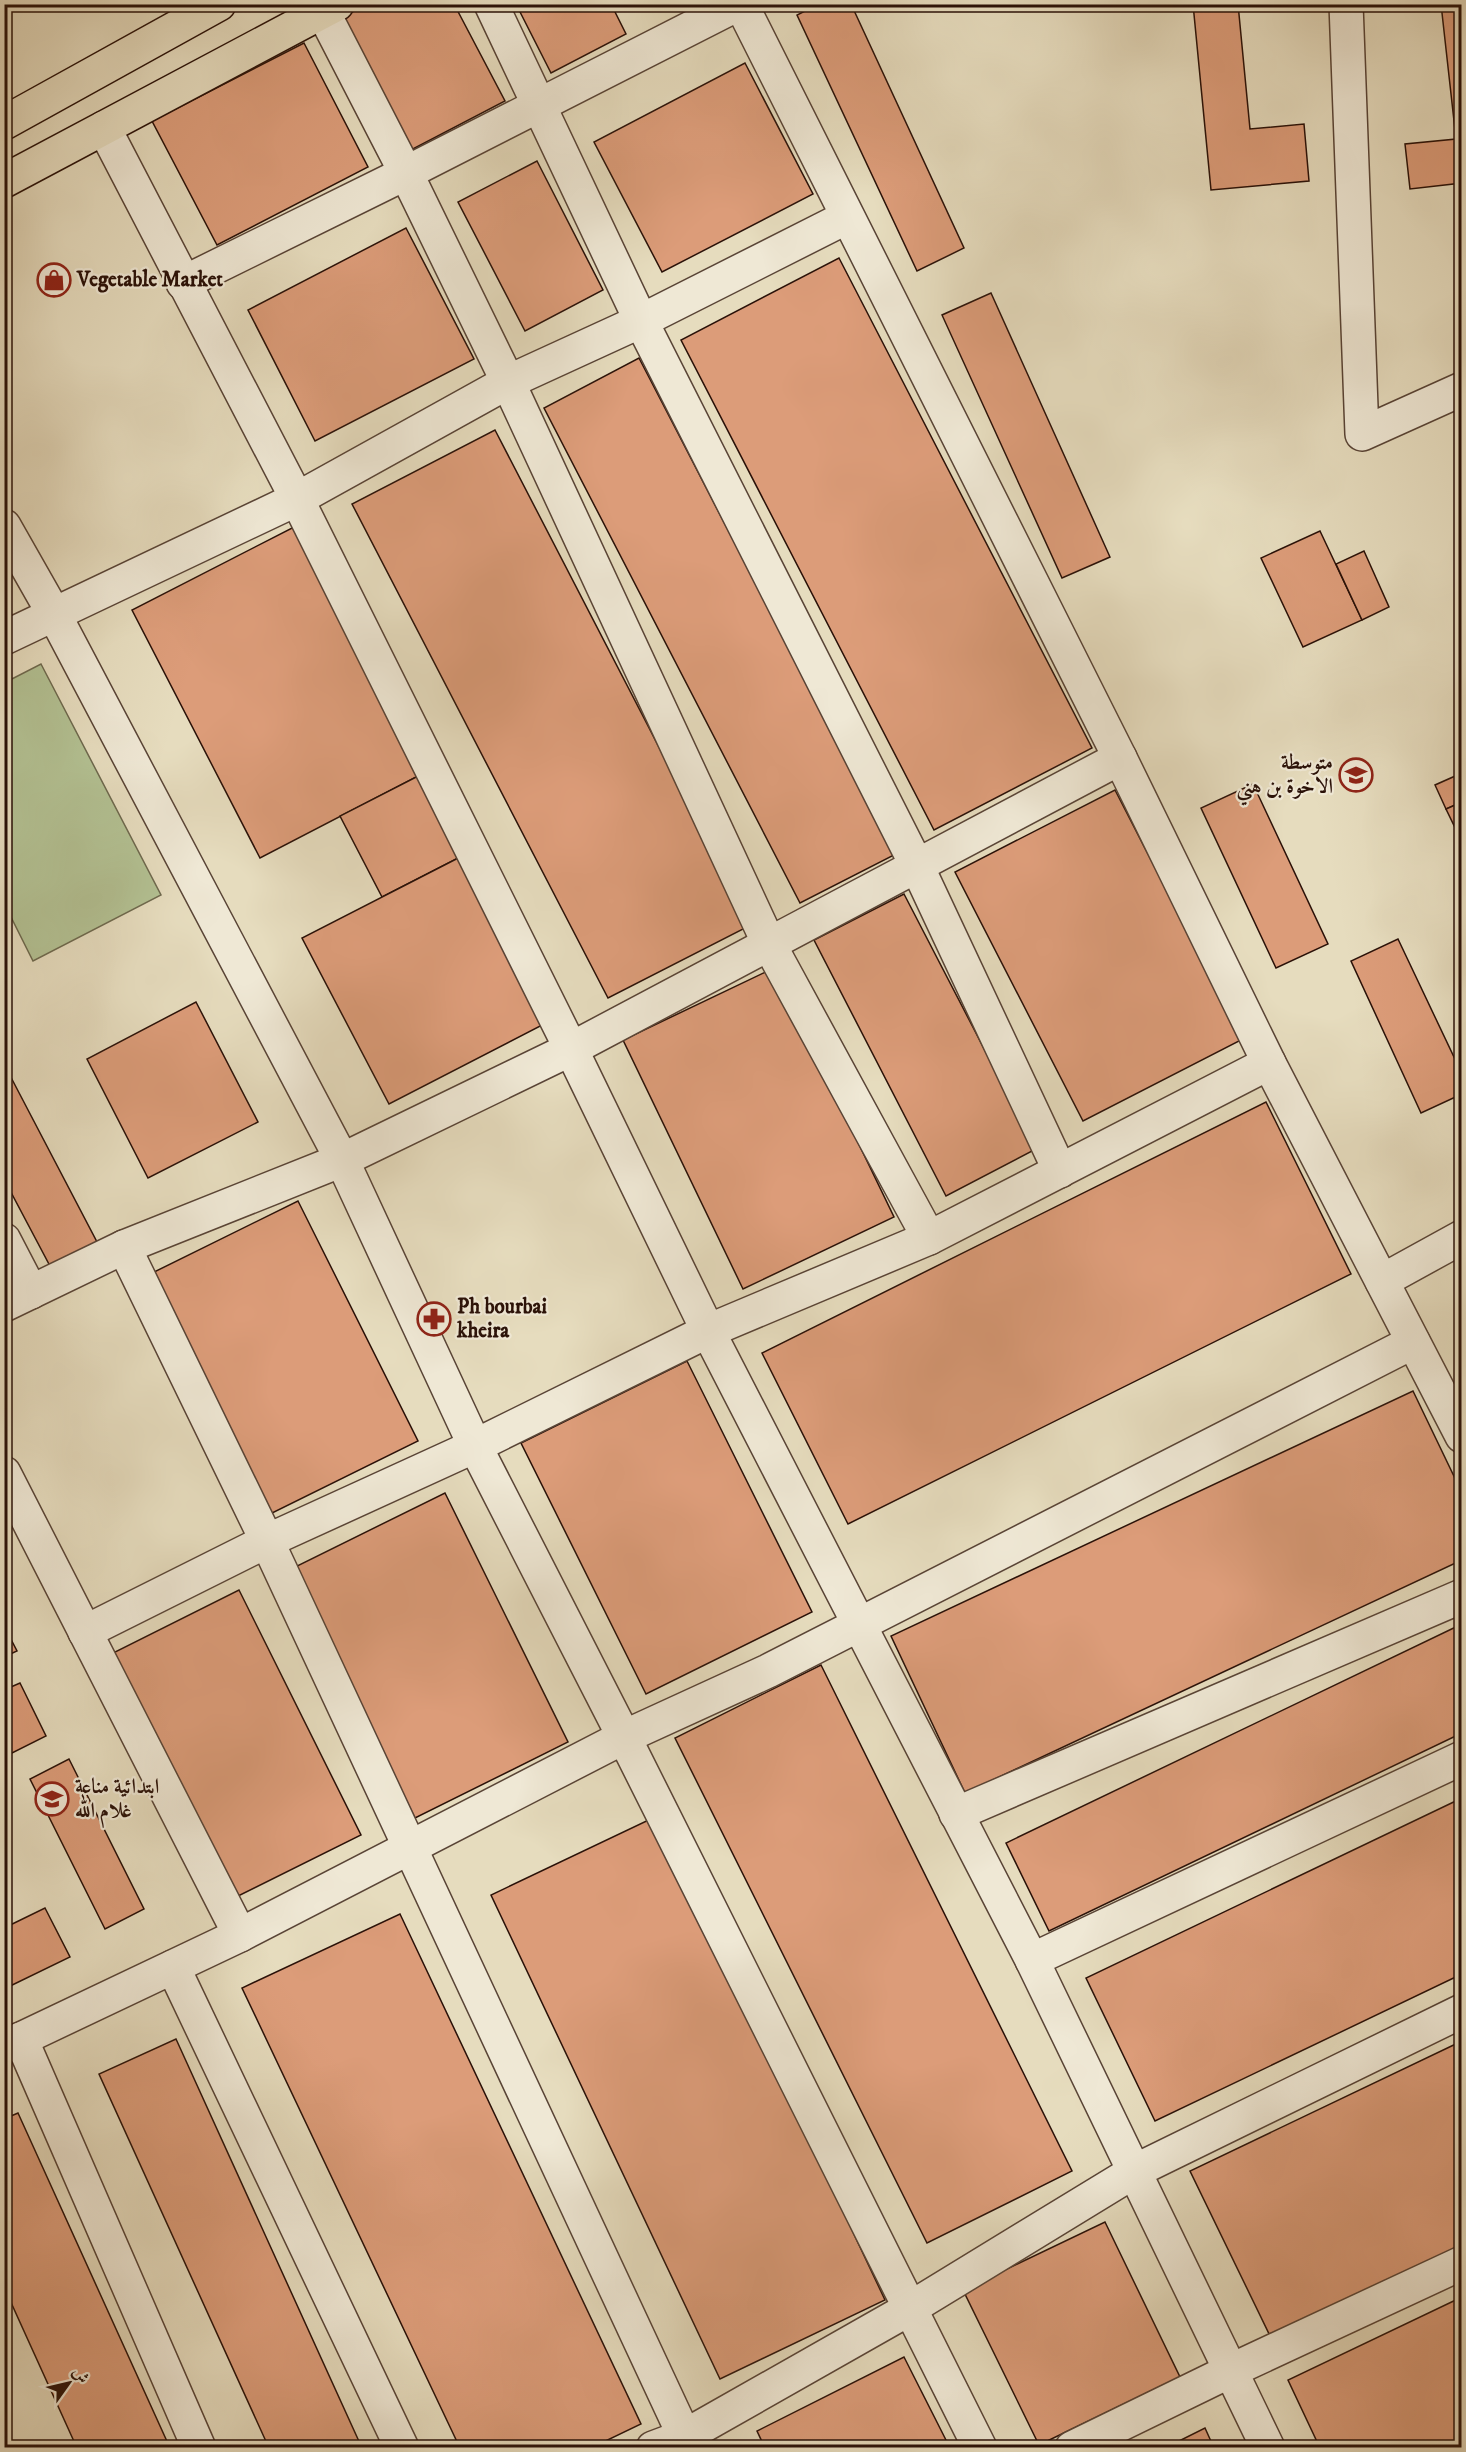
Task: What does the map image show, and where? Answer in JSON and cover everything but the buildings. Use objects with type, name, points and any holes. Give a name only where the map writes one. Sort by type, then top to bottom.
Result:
[{"type":"main road","points":[[4,123],[219,4]]},
{"type":"main road","points":[[4,181],[330,8]]},
{"type":"street","points":[[491,4],[641,321],[916,864],[1060,1171]]},
{"type":"street","points":[[183,283],[739,4],[1120,758],[1269,1063],[1461,1436]]},
{"type":"street","points":[[1346,4],[1362,434],[1461,388]]},
{"type":"street","points":[[330,8],[406,173],[508,382],[769,944],[929,1238]]},
{"type":"street","points":[[104,128],[297,499],[571,1049],[708,1331],[1032,1960],[1269,2448]]},
{"type":"street","points":[[4,638],[297,499],[508,382],[641,321],[847,217]]},
{"type":"street","points":[[4,526],[54,614],[342,1160],[475,1446],[624,1737],[980,2448]]},
{"type":"street","points":[[4,1240],[18,1298],[124,1247],[342,1160],[571,1049],[916,864],[1120,758]]},
{"type":"street","points":[[85,1632],[267,1541],[475,1446],[708,1331],[929,1238],[1269,1063]]},
{"type":"street","points":[[1382,1281],[1461,1237]]},
{"type":"street","points":[[124,1247],[267,1541],[687,2442]]},
{"type":"street","points":[[199,2448],[13,2043],[240,1935],[624,1737],[768,1671],[1413,1342]]},
{"type":"street","points":[[4,1473],[240,1935]]},
{"type":"street","points":[[956,1814],[1461,1596]]},
{"type":"street","points":[[1032,1960],[1461,1758]]},
{"type":"street","points":[[173,1967],[402,2448]]},
{"type":"street","points":[[653,2448],[687,2442],[1135,2171],[1461,2011]]},
{"type":"street","points":[[1072,2448],[1461,2263]]},
{"type":"green space","points":[[41,664],[161,895],[33,961],[5,905],[4,683]]},
{"type":"place","name":"Vegetable Market","points":[[54,280]]},
{"type":"place","name":"متوسطة الاخوة بن هني","points":[[1356,775]]},
{"type":"place","name":"Ph bourbai kheira","points":[[434,1319]]},
{"type":"place","name":"ابتدائية مناعة غلام الله","points":[[52,1799]]}]
